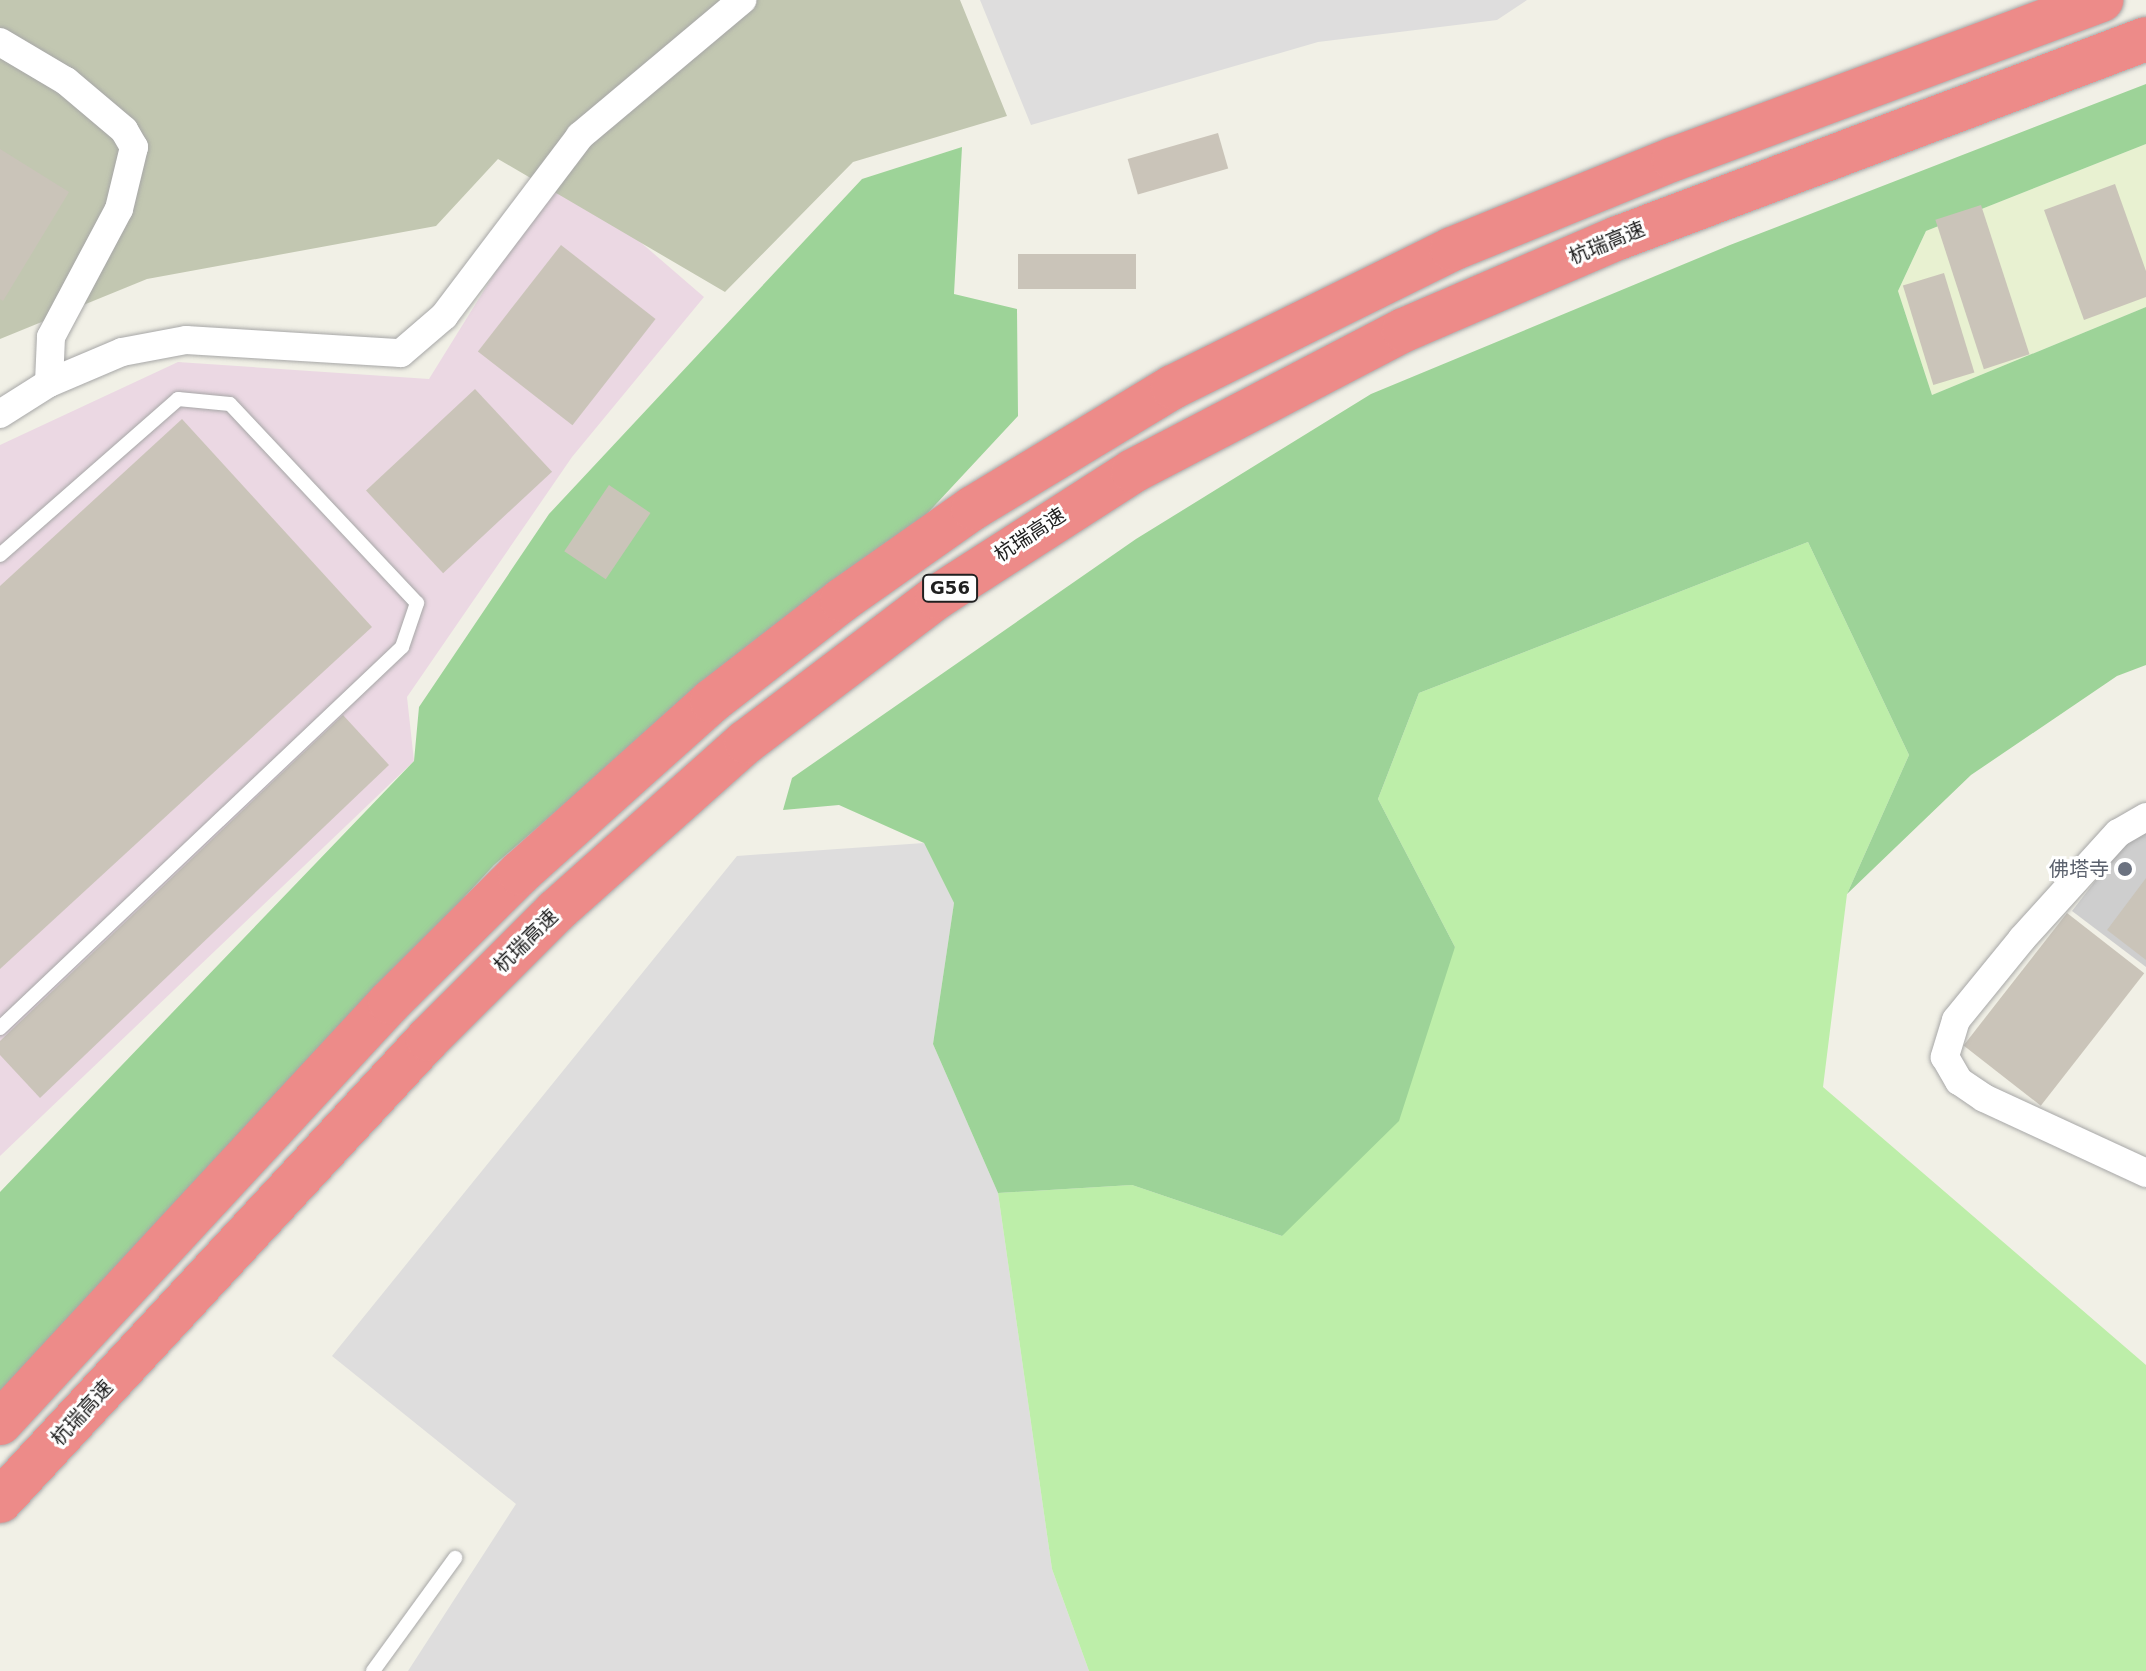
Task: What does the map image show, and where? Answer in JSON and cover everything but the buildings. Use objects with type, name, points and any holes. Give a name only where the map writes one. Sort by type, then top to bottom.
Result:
[{"type":"highway","name":"G56","points":[[0,1423],[390,1002],[520,873],[712,701],[907,553],[1173,387],[1395,275],[1599,188],[2101,0]]},
{"type":"highway","name":"杭瑞高速","points":[[0,1501],[428,1039],[556,911],[746,742],[937,597],[1133,471],[1404,330],[1648,226],[2146,39]]},
{"type":"street","points":[[0,414],[49,383],[122,352],[186,340],[401,353],[444,316],[580,136],[742,0]]},
{"type":"street","points":[[0,42],[66,81],[124,130],[134,147],[119,209],[51,337],[49,383]]},
{"type":"street","points":[[2146,817],[2118,833],[2022,939],[1956,1020],[1945,1057],[1959,1081],[1984,1098],[2146,1173]]},
{"type":"lane","points":[[0,555],[178,399],[230,404],[417,603],[402,647],[0,1028]]},
{"type":"lane","points":[[373,1671],[455,1558]]},
{"type":"shaded area","points":[[0,0],[960,0],[1007,116],[853,162],[725,292],[498,159],[436,226],[147,279],[0,339]]},
{"type":"shaded area","points":[[980,0],[1527,0],[1497,20],[1318,42],[1031,125]]},
{"type":"shaded area","points":[[2146,144],[2146,307],[1932,395],[1898,291],[1926,231]]},
{"type":"shaded area","points":[[558,171],[704,297],[572,457],[407,697],[414,761],[0,1156],[0,445],[178,362],[429,379]]},
{"type":"shaded area","name":"佛塔寺","points":[[2146,826],[2146,967],[2072,911],[2137,827]]},
{"type":"shaded area","points":[[924,843],[954,903],[933,1044],[998,1193],[1052,1569],[1089,1671],[408,1671],[516,1504],[332,1356],[737,856]]},
{"type":"green space","points":[[2146,84],[2146,144],[1926,231],[1898,291],[1932,395],[2146,307],[2146,665],[2117,676],[1971,775],[1847,894],[1909,755],[1808,542],[1419,693],[1378,799],[1455,947],[1399,1121],[1282,1236],[1132,1185],[998,1193],[933,1044],[954,903],[924,843],[839,805],[783,810],[792,778],[1136,539],[1371,394],[1730,245]]},
{"type":"green space","points":[[962,147],[954,294],[1017,309],[1018,416],[910,532],[752,642],[494,865],[0,1398],[0,1192],[414,761],[419,707],[549,514],[862,179]]},
{"type":"green space","points":[[1808,542],[1909,755],[1847,894],[1823,1087],[2146,1365],[2146,1671],[1089,1671],[1052,1569],[998,1193],[1132,1185],[1282,1236],[1455,947],[1378,799],[1419,693]]},
{"type":"place","name":"佛塔寺","points":[[2125,869]]}]
